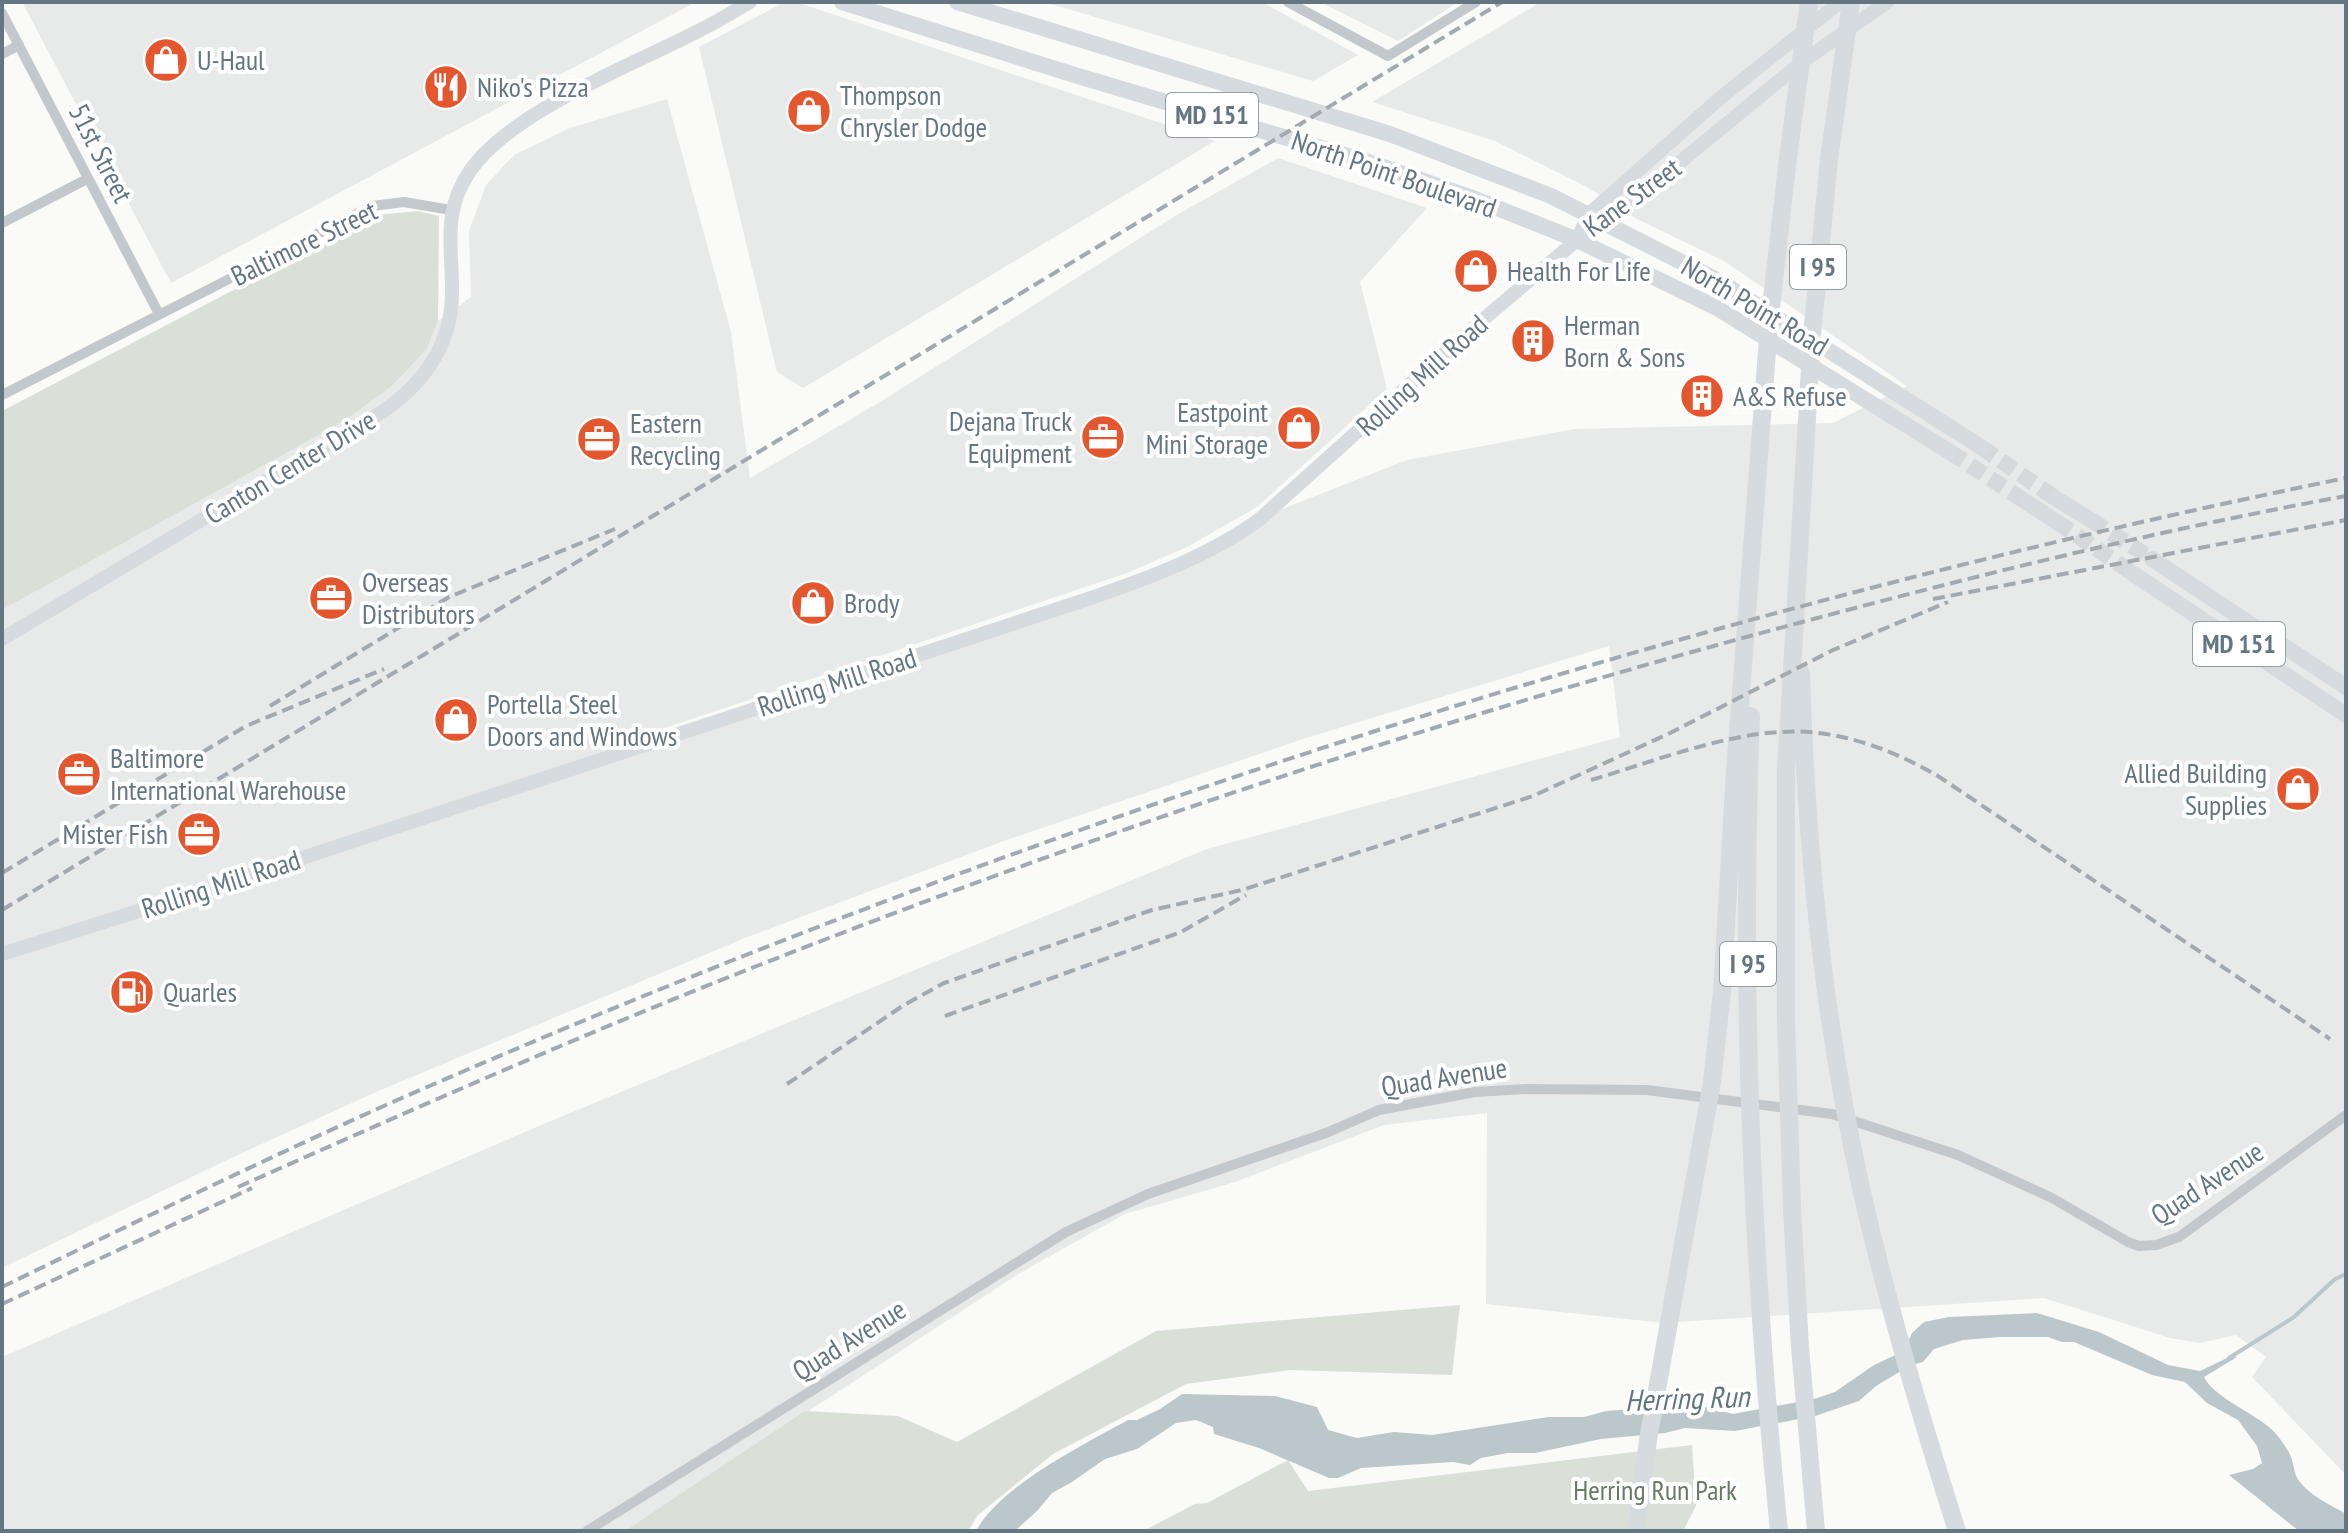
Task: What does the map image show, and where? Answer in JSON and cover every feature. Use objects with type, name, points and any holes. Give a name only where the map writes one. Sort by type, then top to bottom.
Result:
[{"type":"highway","name":"I 95","points":[[1779,1531],[1756,1210],[1747,875],[1761,437],[1769,325],[1809,2]]},
{"type":"highway","name":"I 95","points":[[1816,1531],[1793,1224],[1786,1018],[1786,770],[1812,335],[1829,159],[1851,2]]},
{"type":"highway","points":[[1636,1531],[1712,1082],[1722,992],[1735,771],[1761,437]]},
{"type":"highway","points":[[1798,534],[1804,769],[1812,873],[1841,1084],[1880,1264],[1957,1531]]},
{"type":"main road","name":"North Point Boulevard","points":[[842,2],[1378,165],[1470,197],[1577,240]]},
{"type":"main road","name":"North Point Boulevard","points":[[957,2],[1390,134],[1467,162],[1607,222]]},
{"type":"main road","name":"North Point Road","points":[[1607,222],[1719,281],[1981,447]]},
{"type":"main road","name":"North Point Road","points":[[1577,240],[1717,308],[1950,452]]},
{"type":"main road","points":[[1753,330],[1765,310]]},
{"type":"main road","points":[[2055,498],[2091,520]]},
{"type":"main road","points":[[2026,502],[2057,522]]},
{"type":"main road","name":"MD 151","points":[[2152,559],[2346,687]]},
{"type":"main road","name":"MD 151","points":[[2132,573],[2346,715]]},
{"type":"main road","points":[[2294,681],[2307,662]]},
{"type":"street","points":[[451,210],[454,198],[479,158],[503,137],[537,114],[702,30],[750,2]]},
{"type":"street","points":[[1288,2],[1388,56],[1476,2]]},
{"type":"street","name":"Kane Street","points":[[1577,240],[1589,214],[1719,99],[1840,2]]},
{"type":"street","name":"Kane Street","points":[[1577,240],[1607,222],[1802,62],[1887,2]]},
{"type":"street","name":"51st Street","points":[[2,13],[159,314]]},
{"type":"street","points":[[2,54],[19,45]]},
{"type":"street","points":[[2,223],[87,179]]},
{"type":"street","name":"Baltimore Street","points":[[2,395],[372,206],[404,202],[451,210]]},
{"type":"street","name":"Canton Center Drive","points":[[2,639],[374,417],[407,394],[429,369],[444,339],[450,318],[451,210]]},
{"type":"street","name":"Rolling Mill Road","points":[[2,954],[1072,604],[1193,558],[1243,532],[1279,504],[1466,334],[1577,240]]},
{"type":"street","name":"Quad Avenue","points":[[587,1531],[1066,1232],[1148,1194],[1326,1133],[1379,1110],[1475,1092],[1564,1089],[1647,1090],[1832,1114],[1958,1155],[2052,1198],[2128,1242],[2147,1246],[2179,1237],[2346,1115]]},
{"type":"shaded area","points":[[22,2],[696,2],[171,283]]},
{"type":"shaded area","points":[[785,2],[796,2],[1215,141],[803,388],[777,372],[699,47]]},
{"type":"shaded area","points":[[1044,2],[1262,2],[1358,55],[1313,81]]},
{"type":"shaded area","points":[[1320,2],[1458,2],[1398,41]]},
{"type":"shaded area","points":[[1541,2],[2346,2],[2346,1475],[2252,1377],[2266,1357],[2236,1335],[2200,1343],[2170,1338],[2044,1298],[1664,1323],[1486,1304],[1487,1113],[1384,1125],[1235,1182],[1125,1214],[1020,1273],[625,1531],[2,1531],[2,1357],[546,1123],[1207,849],[1620,737],[1609,646],[1306,738],[1001,842],[750,936],[376,1092],[2,1268],[2,610],[346,420],[393,385],[427,349],[438,321],[471,297],[469,231],[486,185],[514,155],[570,128],[667,99],[731,332],[750,478],[880,402],[1175,216],[1278,158],[1427,208],[1360,282],[1387,389],[1257,507],[1189,546],[1127,573],[620,743],[521,791],[1086,606],[1277,511],[1407,460],[1574,429],[1833,423],[1907,386],[1724,261],[1635,218],[1587,187],[1495,141],[1372,102]]},
{"type":"shaded area","name":"Herring Run","points":[[2037,1313],[2099,1332],[2168,1365],[2200,1371],[2229,1357],[2237,1357],[2204,1377],[2215,1391],[2275,1433],[2289,1453],[2299,1481],[2321,1500],[2346,1514],[2346,1531],[2299,1531],[2229,1475],[2253,1469],[2262,1463],[2257,1446],[2238,1420],[2207,1403],[2185,1382],[2152,1375],[2074,1342],[2048,1337],[2000,1337],[1963,1340],[1934,1349],[1923,1362],[1911,1365],[1876,1386],[1859,1401],[1815,1416],[1735,1431],[1685,1428],[1601,1439],[1535,1453],[1508,1453],[1481,1458],[1470,1465],[1453,1462],[1361,1468],[1338,1478],[1329,1478],[1259,1448],[1214,1434],[1213,1427],[1196,1420],[1176,1423],[1137,1449],[1105,1459],[1052,1493],[1015,1531],[976,1531],[1004,1498],[1044,1468],[1128,1420],[1137,1420],[1160,1409],[1182,1394],[1275,1396],[1317,1407],[1328,1430],[1357,1438],[1394,1432],[1432,1435],[1549,1417],[1584,1417],[1606,1411],[1661,1407],[1705,1407],[1733,1414],[1814,1399],[1835,1392],[1874,1365],[1904,1351],[1912,1333],[1924,1322],[1949,1317]]},
{"type":"green space","points":[[418,211],[439,216],[438,321],[427,349],[393,385],[346,420],[2,610],[2,411],[377,215]]},
{"type":"green space","points":[[1460,1305],[1452,1375],[1290,1370],[1186,1384],[1053,1454],[978,1515],[968,1531],[625,1531],[805,1411],[898,1416],[957,1442],[1156,1331]]},
{"type":"green space","name":"Herring Run Park","points":[[1692,1445],[1696,1506],[1683,1531],[1143,1531],[1195,1504],[1207,1503],[1288,1460],[1308,1491]]},
{"type":"waterway","points":[[2229,1358],[2294,1317],[2335,1279],[2346,1274]]},
{"type":"tunnel","points":[[1981,447],[2055,498]]},
{"type":"tunnel","points":[[1950,452],[2026,502]]},
{"type":"tunnel","points":[[2091,520],[2152,559]]},
{"type":"tunnel","points":[[2057,522],[2132,573]]},
{"type":"railway","points":[[2,910],[1502,2]]},
{"type":"railway","points":[[2,1287],[386,1105],[623,1004],[863,910],[1105,821],[1349,739],[1596,664],[1844,595],[2094,533],[2346,478]]},
{"type":"railway","points":[[238,1187],[564,1045],[762,964],[1015,868],[1272,780],[1530,699],[1860,607],[2136,539],[2346,496]]},
{"type":"railway","points":[[1933,599],[2346,520]]},
{"type":"railway","points":[[270,706],[449,597],[615,529]]},
{"type":"railway","points":[[787,1084],[904,1005],[944,983],[1152,910],[1242,890],[1533,796],[1668,734],[1833,650],[1948,602]]},
{"type":"railway","points":[[2,873],[246,726],[384,669]]},
{"type":"railway","points":[[1591,780],[1709,744],[1758,734],[1822,733],[1882,749],[1938,776],[2330,1039]]},
{"type":"railway","points":[[945,1016],[1181,932],[1246,895]]},
{"type":"railway","points":[[2,1304],[252,1188]]},
{"type":"place","name":"U-Haul","points":[[166,60]]},
{"type":"place","name":"Niko's Pizza","points":[[446,87]]},
{"type":"place","name":"Thompson Chrysler Dodge","points":[[809,111]]},
{"type":"place","name":"Health For Life","points":[[1476,271]]},
{"type":"place","name":"Herman Born & Sons","points":[[1533,341]]},
{"type":"place","name":"A&S Refuse","points":[[1702,396]]},
{"type":"place","name":"Eastpoint Mini Storage","points":[[1299,428]]},
{"type":"place","name":"Dejana Truck Equipment","points":[[1103,437]]},
{"type":"place","name":"Eastern Recycling","points":[[599,439]]},
{"type":"place","name":"Overseas Distributors","points":[[331,598]]},
{"type":"place","name":"Brody","points":[[813,603]]},
{"type":"place","name":"Portella Steel Doors and Windows","points":[[456,720]]},
{"type":"place","name":"Baltimore International Warehouse","points":[[79,774]]},
{"type":"place","name":"Allied Building Supplies","points":[[2298,789]]},
{"type":"place","name":"Mister Fish","points":[[199,834]]},
{"type":"place","name":"Quarles","points":[[132,992]]}]
